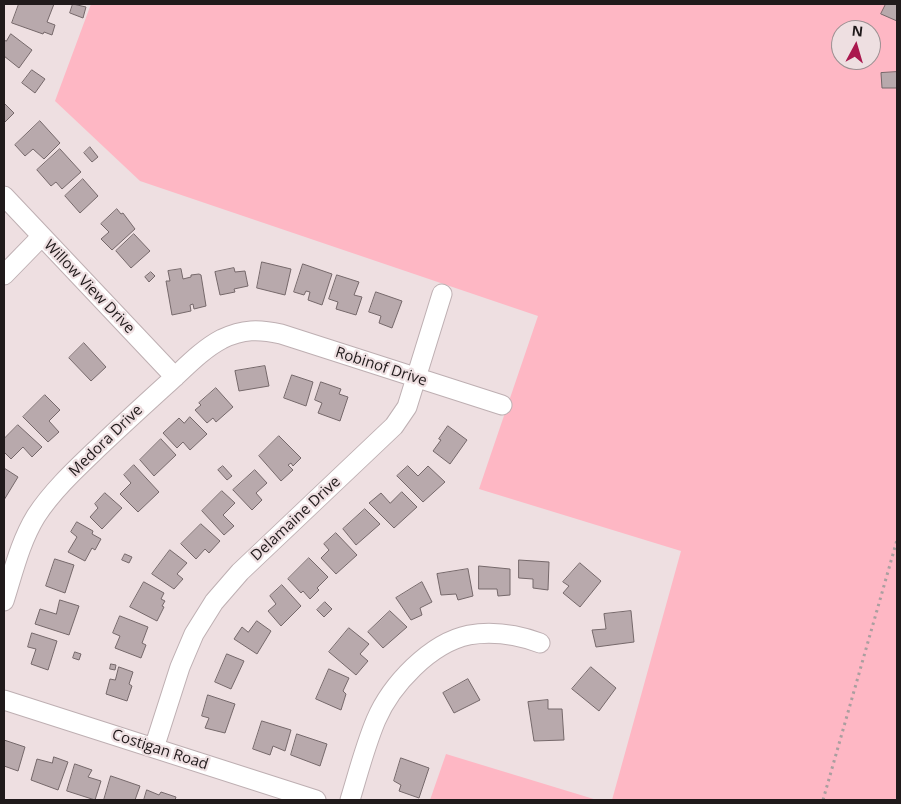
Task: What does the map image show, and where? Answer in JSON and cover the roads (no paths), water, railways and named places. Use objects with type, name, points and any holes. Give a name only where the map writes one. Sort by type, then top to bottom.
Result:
[{"type":"street","name":"Willow View Drive","points":[[4,196],[175,377]]},
{"type":"street","points":[[4,274],[41,237]]},
{"type":"street","name":"Delamaine Drive","points":[[154,748],[180,667],[194,634],[214,602],[240,572],[394,426],[407,407],[442,294]]},
{"type":"street","name":"Medora Drive","points":[[4,601],[24,539],[35,518],[46,502],[76,468],[200,355],[222,339],[242,332],[260,330]]},
{"type":"street","name":"Robinof Drive","points":[[260,330],[281,334],[502,405]]},
{"type":"street","points":[[350,800],[376,721],[386,701],[399,683],[424,658],[443,645],[469,635],[518,636],[540,643]]},
{"type":"street","name":"Costigan Road","points":[[4,700],[316,800]]}]
